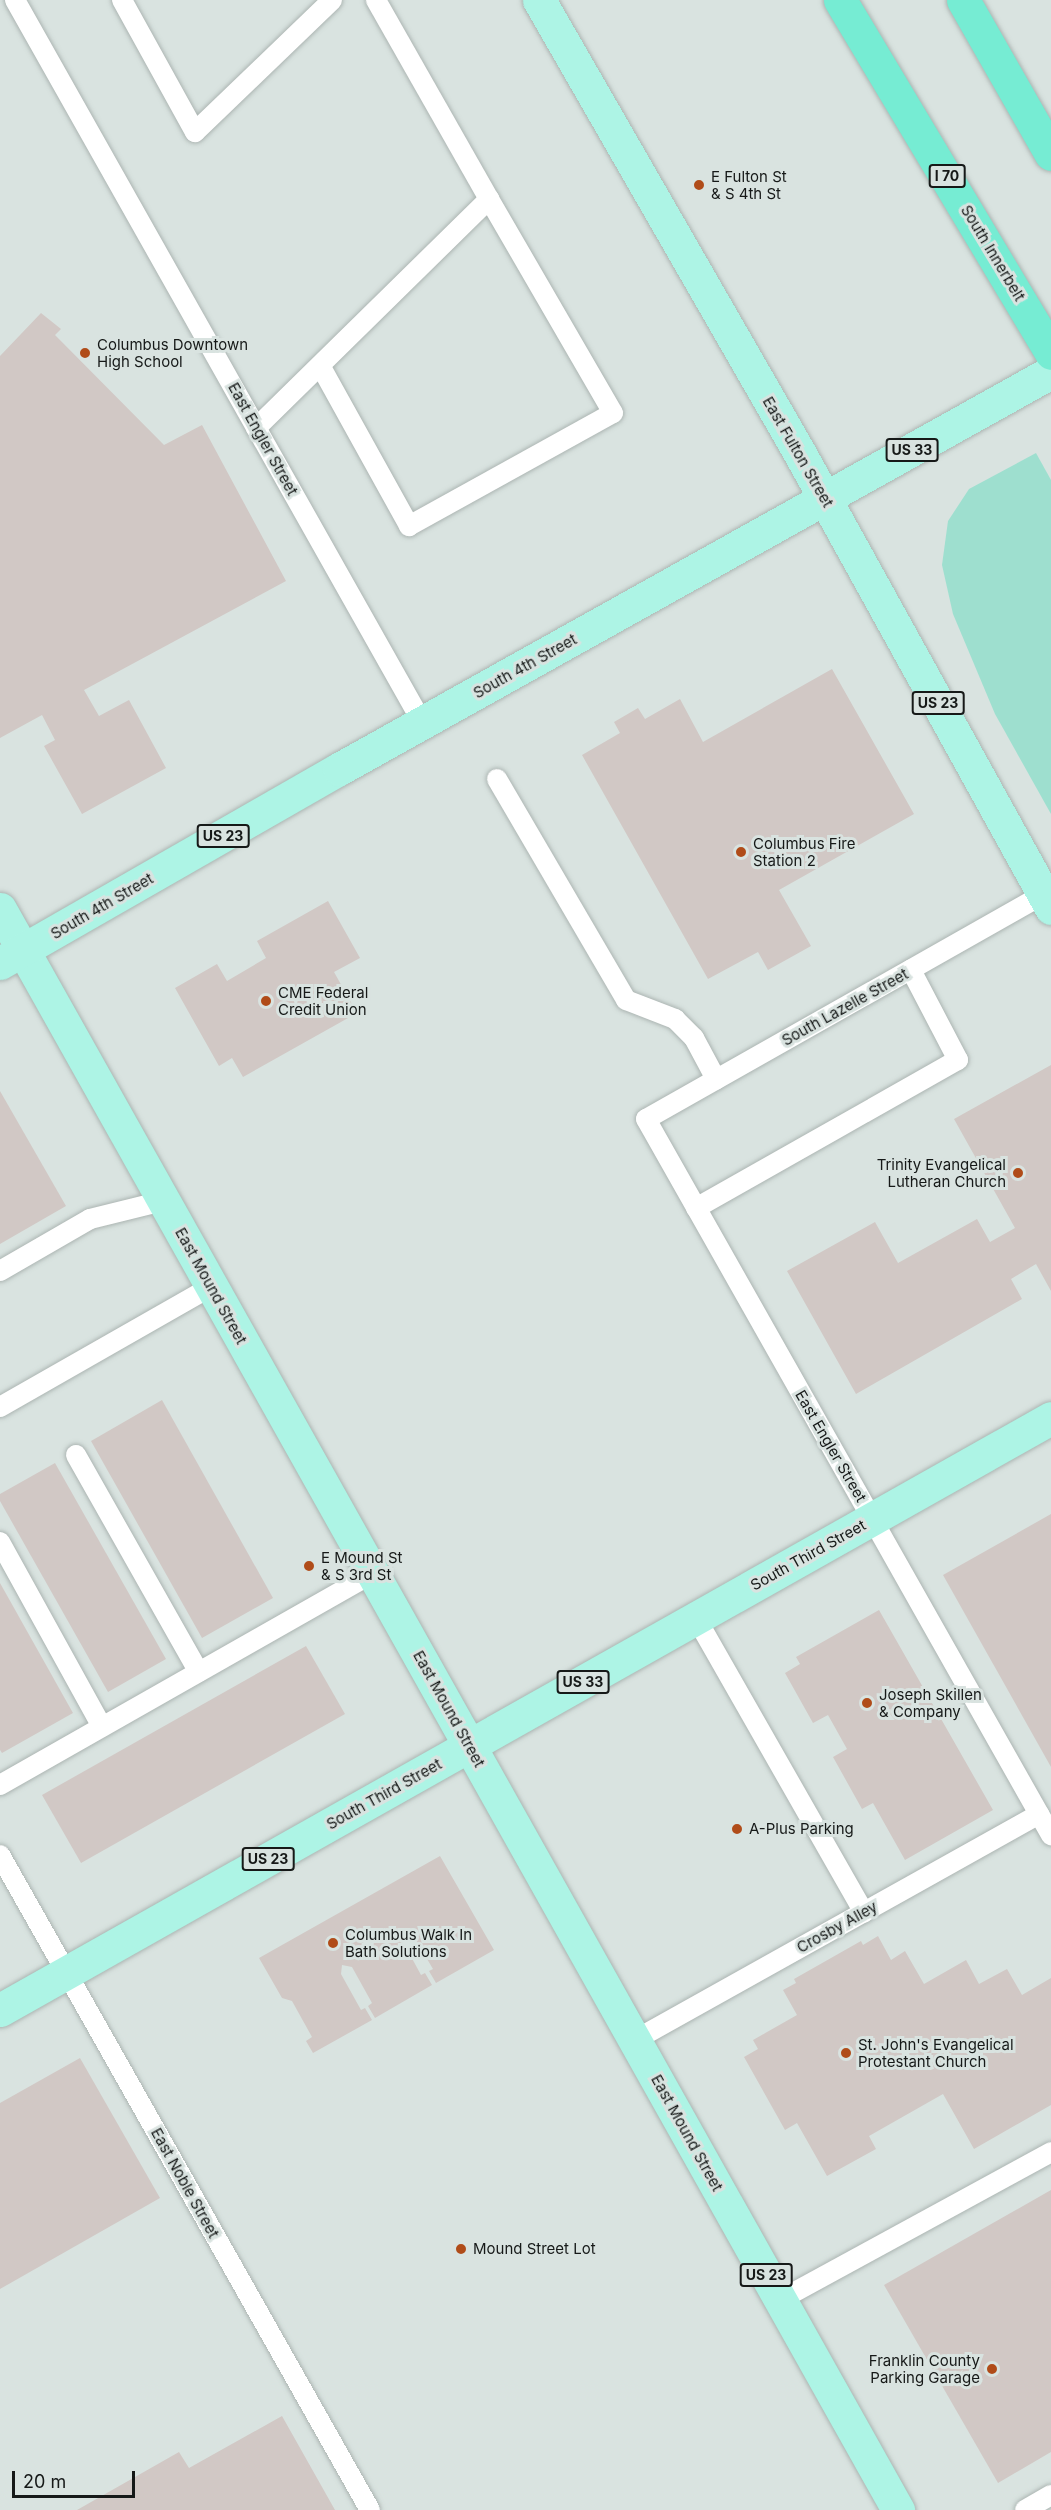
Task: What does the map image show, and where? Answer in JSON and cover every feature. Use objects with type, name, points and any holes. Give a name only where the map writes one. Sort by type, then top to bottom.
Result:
[{"type":"highway","name":"South Innerbelt","points":[[840,0],[1051,353]]},
{"type":"highway","points":[[963,0],[1051,154]]},
{"type":"main road","name":"East Fulton Street","points":[[539,0],[824,498],[1047,901]]},
{"type":"main road","name":"South 4th Street","points":[[12,957],[422,722],[1051,372]]},
{"type":"main road","name":"East Mound Street","points":[[0,909],[12,957],[212,1286],[898,2510]]},
{"type":"main road","name":"South Third Street","points":[[0,2010],[1051,1419]]},
{"type":"lane","name":"East Engler Street","points":[[15,0],[422,722]]},
{"type":"lane","points":[[122,0],[195,132],[332,0]]},
{"type":"lane","points":[[321,368],[409,526],[613,413],[376,0]]},
{"type":"lane","points":[[256,428],[321,368],[489,199]]},
{"type":"lane","points":[[497,779],[626,1000],[675,1019],[694,1038],[716,1079]]},
{"type":"lane","name":"South Lazelle Street","points":[[646,1119],[910,970],[1047,901]]},
{"type":"lane","points":[[696,1208],[958,1060],[910,970]]},
{"type":"lane","name":"East Engler Street","points":[[646,1119],[1051,1836]]},
{"type":"lane","points":[[0,1271],[90,1219],[163,1202]]},
{"type":"lane","points":[[0,1407],[212,1286]]},
{"type":"lane","points":[[76,1455],[199,1672]]},
{"type":"lane","points":[[0,1542],[102,1728]]},
{"type":"lane","points":[[0,1785],[373,1573]]},
{"type":"lane","points":[[696,1618],[864,1912]]},
{"type":"lane","name":"Crosby Alley","points":[[635,2040],[1039,1814]]},
{"type":"lane","name":"East Noble Street","points":[[0,1855],[370,2510]]},
{"type":"lane","points":[[780,2300],[1051,2152]]},
{"type":"lane","points":[[1025,2510],[1051,2495]]},
{"type":"green space","points":[[1036,453],[1051,480],[1051,814],[995,714],[953,614],[942,565],[948,521],[969,489]]},
{"type":"building","points":[[41,313],[61,329],[55,335],[164,445],[202,425],[286,581],[84,690],[99,716],[129,700],[166,768],[82,814],[44,746],[55,740],[42,715],[0,738],[0,356]]},
{"type":"building","name":"Columbus Fire Station 2","points":[[832,669],[914,814],[779,890],[811,946],[768,970],[758,952],[708,979],[582,755],[620,733],[614,722],[638,708],[645,719],[680,699],[703,742]]},
{"type":"building","name":"CME Federal Credit Union","points":[[328,901],[360,958],[334,972],[357,1013],[243,1077],[232,1058],[219,1066],[175,988],[217,964],[227,981],[266,958],[257,941]]},
{"type":"building","points":[[1051,1065],[1051,1291],[1036,1264],[1011,1279],[1022,1299],[856,1394],[787,1271],[875,1222],[898,1263],[977,1219],[990,1242],[1015,1228],[954,1119]]},
{"type":"building","points":[[0,1091],[66,1206],[0,1244]]},
{"type":"building","points":[[162,1400],[273,1598],[202,1638],[91,1441]]},
{"type":"building","points":[[55,1463],[166,1659],[108,1692],[0,1501],[0,1494]]},
{"type":"building","points":[[1051,1514],[1051,1767],[943,1575]]},
{"type":"building","points":[[0,1583],[73,1713],[2,1753],[0,1750]]},
{"type":"building","name":"Joseph Skillen & Company","points":[[879,1610],[993,1810],[905,1860],[873,1803],[862,1809],[833,1757],[847,1749],[828,1715],[813,1723],[785,1673],[800,1664],[796,1657]]},
{"type":"building","points":[[306,1646],[345,1714],[81,1863],[42,1795]]},
{"type":"building","points":[[440,1856],[494,1950],[436,1983],[429,1971],[433,1969],[411,1932],[403,1930],[401,1938],[421,1975],[425,1973],[432,1985],[375,2018],[368,2006],[372,2003],[352,1967],[342,1965],[341,1974],[361,2010],[365,2008],[372,2020],[313,2053],[306,2041],[312,2037],[292,2001],[282,1998],[259,1958]]},
{"type":"building","name":"St. John's Evangelical Protestant Church","points":[[878,1936],[891,1960],[905,1951],[924,1984],[966,1960],[979,1984],[1007,1969],[1022,1995],[1051,1978],[1051,2105],[974,2149],[943,2094],[869,2136],[876,2149],[827,2176],[797,2123],[785,2130],[744,2057],[758,2049],[753,2040],[797,2015],[783,1990],[796,1983],[794,1979],[861,1941],[863,1945]]},
{"type":"building","points":[[80,2058],[160,2198],[0,2289],[0,2103]]},
{"type":"building","name":"Franklin County Parking Garage","points":[[1051,2190],[1051,2452],[998,2483],[884,2285]]},
{"type":"building","points":[[282,2416],[335,2510],[77,2510],[179,2452],[189,2468]]},
{"type":"place","name":"E Fulton St & S 4th St","points":[[699,185]]},
{"type":"place","name":"Columbus Downtown High School","points":[[85,353]]},
{"type":"place","name":"Columbus Fire Station 2","points":[[741,852]]},
{"type":"place","name":"CME Federal Credit Union","points":[[266,1001]]},
{"type":"place","name":"Trinity Evangelical Lutheran Church","points":[[1018,1173]]},
{"type":"place","name":"E Mound St & S 3rd St","points":[[309,1566]]},
{"type":"place","name":"Joseph Skillen & Company","points":[[867,1703]]},
{"type":"place","name":"A-Plus Parking","points":[[737,1829]]},
{"type":"place","name":"Columbus Walk In Bath Solutions","points":[[333,1943]]},
{"type":"place","name":"St. John's Evangelical Protestant Church","points":[[846,2053]]},
{"type":"place","name":"Mound Street Lot","points":[[461,2249]]},
{"type":"place","name":"Franklin County Parking Garage","points":[[992,2369]]}]
